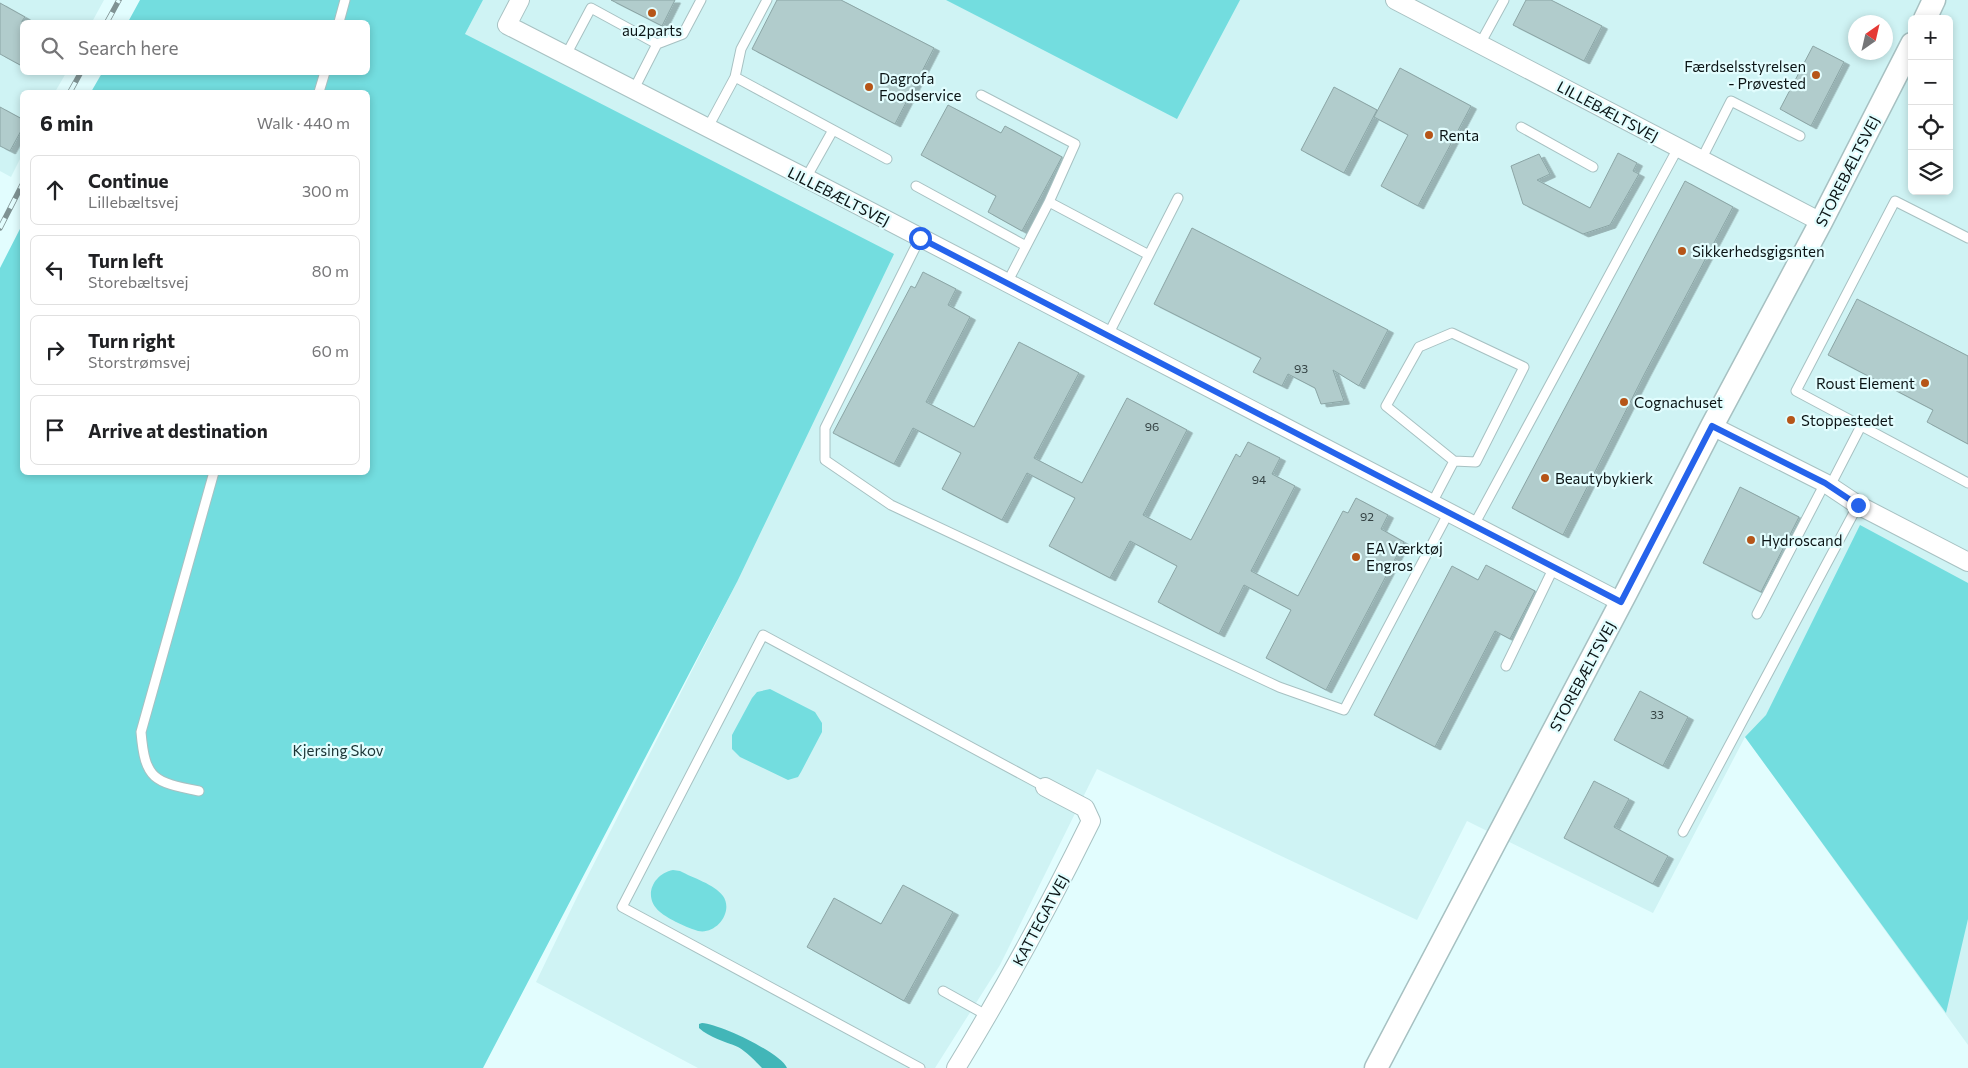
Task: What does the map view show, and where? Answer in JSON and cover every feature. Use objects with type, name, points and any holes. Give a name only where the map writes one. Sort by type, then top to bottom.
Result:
[{"type":"street","name":"LILLEBÆLTSVEJ","points":[[520,0],[507,25],[806,178],[1621,602]]},
{"type":"street","name":"LILLEBÆLTSVEJ","points":[[1395,0],[1821,222]]},
{"type":"street","points":[[1927,15],[1934,0]]},
{"type":"street","name":"STOREBÆLTSVEJ","points":[[1376,1068],[1712,426],[1821,222],[1908,52]]},
{"type":"street","points":[[1712,426],[1827,484],[1858,505],[1968,562]]},
{"type":"street","name":"KATTEGATVEJ","points":[[956,1068],[988,1016],[1051,902],[1091,821],[1085,808],[1045,787]]},
{"type":"lane","points":[[340,20],[345,0]]},
{"type":"lane","points":[[633,91],[657,44],[683,34],[701,0]]},
{"type":"lane","points":[[707,129],[735,78],[741,49],[767,0]]},
{"type":"lane","points":[[1480,44],[1504,0]]},
{"type":"lane","points":[[566,55],[591,8],[657,44]]},
{"type":"lane","points":[[320,90],[324,75]]},
{"type":"lane","points":[[735,78],[887,160]]},
{"type":"lane","points":[[981,95],[1075,144],[1049,202],[1007,283]]},
{"type":"lane","points":[[1701,160],[1731,101],[1800,136]]},
{"type":"lane","points":[[1521,127],[1593,167]]},
{"type":"lane","points":[[806,178],[833,130]]},
{"type":"lane","points":[[1474,525],[1678,148]]},
{"type":"lane","points":[[916,186],[1026,246]]},
{"type":"lane","points":[[1108,335],[1178,198]]},
{"type":"lane","points":[[1968,238],[1895,201],[1796,391],[1968,484]]},
{"type":"lane","points":[[1049,202],[1149,255]]},
{"type":"lane","points":[[920,238],[825,428],[825,460],[891,505],[1278,687],[1344,710],[1449,512]]},
{"type":"lane","points":[[1452,333],[1524,367],[1476,462],[1454,461],[1386,406],[1419,347],[1452,333]]},
{"type":"lane","points":[[1758,614],[1827,484],[1861,426]]},
{"type":"lane","points":[[1432,503],[1454,461]]},
{"type":"lane","points":[[199,791],[179,787],[157,778],[149,770],[144,757],[141,732],[213,475]]},
{"type":"lane","points":[[1683,832],[1858,505]]},
{"type":"lane","points":[[1506,666],[1554,567]]},
{"type":"lane","points":[[920,1068],[622,906],[764,635],[1045,787]]},
{"type":"lane","points":[[943,991],[988,1016]]},
{"type":"shaded area","points":[[0,0],[104,0],[93,20],[20,20],[20,75],[65,75],[56,90],[20,90],[20,159],[11,177],[0,171]]},
{"type":"shaded area","points":[[483,0],[1968,0],[1968,1045],[1745,737],[1653,913],[1467,821],[1417,920],[1097,769],[1000,965],[935,1068],[698,1068],[536,982],[578,895],[737,582],[465,34]]},
{"type":"shaded area","points":[[699,1024],[722,1028],[749,1040],[774,1055],[787,1068],[762,1068],[738,1047],[712,1037],[699,1028]]},
{"type":"green space","name":"Kjersing Skov","points":[[140,0],[483,0],[465,34],[894,254],[737,582],[483,1068],[0,1068],[0,268],[20,229],[20,475],[370,475],[370,90],[92,90],[101,75],[370,75],[370,20],[129,20]]},
{"type":"green space","points":[[946,0],[1240,0],[1177,119]]},
{"type":"green space","points":[[1860,525],[1968,583],[1968,919],[1946,1013],[1745,737],[1766,715]]},
{"type":"green space","points":[[770,689],[815,712],[822,723],[822,732],[801,772],[798,777],[788,780],[740,757],[732,749],[732,735],[752,698],[757,692]]},
{"type":"green space","points":[[680,871],[709,885],[723,896],[726,902],[725,915],[717,926],[705,931],[698,931],[668,918],[655,906],[651,893],[655,881],[666,872]]},
{"type":"building","name":"au2parts","points":[[611,0],[675,0],[662,26]]},
{"type":"building","name":"Dagrofa Foodservice","points":[[777,0],[841,0],[934,48],[895,124],[752,49]]},
{"type":"building","points":[[1526,0],[1551,0],[1602,26],[1584,61],[1513,25]]},
{"type":"building","points":[[0,3],[25,17],[20,20],[20,65],[0,54]]},
{"type":"building","points":[[1813,46],[1844,62],[1811,126],[1780,109]]},
{"type":"building","points":[[1400,68],[1471,106],[1418,206],[1381,186],[1408,135],[1374,117]]},
{"type":"building","points":[[1334,87],[1377,110],[1344,173],[1301,150]]},
{"type":"building","points":[[948,105],[1001,133],[1005,126],[1062,157],[1022,231],[988,212],[996,196],[921,155]]},
{"type":"building","points":[[0,107],[20,118],[20,133],[10,151],[0,146]]},
{"type":"building","points":[[1618,153],[1637,163],[1633,171],[1639,174],[1610,225],[1583,234],[1523,204],[1511,166],[1539,154],[1550,174],[1537,180],[1590,208]]},
{"type":"building","points":[[1685,181],[1733,207],[1645,373],[1563,535],[1512,508]]},
{"type":"building","points":[[1192,228],[1388,330],[1359,386],[1333,370],[1344,401],[1321,404],[1315,388],[1288,374],[1282,386],[1253,372],[1261,358],[1154,304]]},
{"type":"building","points":[[923,272],[956,289],[948,305],[970,317],[926,402],[974,427],[1019,342],[1079,373],[1034,458],[1082,483],[1127,398],[1187,430],[1143,515],[1191,540],[1236,454],[1240,457],[1248,442],[1280,458],[1272,474],[1295,486],[1251,571],[1298,596],[1343,511],[1348,513],[1356,498],[1388,515],[1381,529],[1404,542],[1326,690],[1266,658],[1291,610],[1244,585],[1219,634],[1158,602],[1177,566],[1130,541],[1110,578],[1049,546],[1075,498],[1027,473],[1002,520],[942,489],[961,453],[913,428],[894,464],[833,433],[911,286],[915,288]]},
{"type":"building","name":"Roust Element","points":[[1857,299],[1968,356],[1968,444],[1927,422],[1933,410],[1828,355]]},
{"type":"building","name":"Hydroscand","points":[[1740,487],[1799,517],[1761,592],[1703,563]]},
{"type":"building","points":[[1486,565],[1535,591],[1510,639],[1495,631],[1435,747],[1374,715],[1452,566],[1478,580]]},
{"type":"building","points":[[1640,691],[1688,717],[1663,766],[1614,740]]},
{"type":"building","points":[[1594,781],[1629,799],[1614,827],[1668,856],[1653,884],[1564,838]]},
{"type":"building","points":[[903,885],[953,912],[904,1001],[807,947],[834,898],[881,924]]},
{"type":"railway","points":[[108,20],[119,0]]},
{"type":"railway","points":[[71,90],[79,75]]},
{"type":"railway","points":[[0,228],[20,189]]},
{"type":"place","name":"au2parts","points":[[652,13]]},
{"type":"place","name":"Færdselsstyrelsen - Prøvested","points":[[1816,75]]},
{"type":"place","name":"Dagrofa Foodservice","points":[[869,87]]},
{"type":"place","name":"Renta","points":[[1429,135]]},
{"type":"place","name":"Sikkerhedsgigsnten","points":[[1682,251]]},
{"type":"place","name":"Roust Element","points":[[1925,383]]},
{"type":"place","name":"Cognachuset","points":[[1624,402]]},
{"type":"place","name":"Stoppestedet","points":[[1791,420]]},
{"type":"place","name":"Beautybykierk","points":[[1545,478]]},
{"type":"place","name":"Hydroscand","points":[[1751,540]]},
{"type":"place","name":"EA Værktøj Engros","points":[[1356,557]]},
{"type":"route","points":[[920,238],[1621,602],[1712,426],[1825,483],[1858,505]]}]
